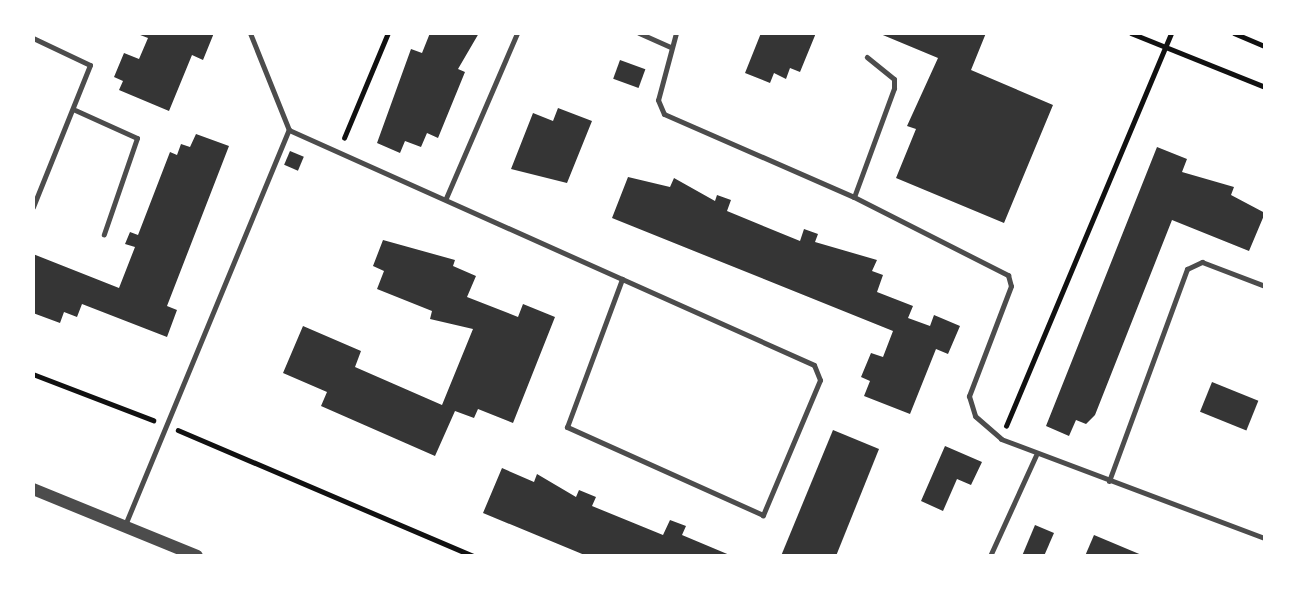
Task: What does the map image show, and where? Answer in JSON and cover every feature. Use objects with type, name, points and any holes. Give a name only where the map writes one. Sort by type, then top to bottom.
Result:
[{"type":"street","points":[[33,489],[197,556]]},
{"type":"lane","points":[[250,33],[289,130],[446,198],[622,279],[820,371],[763,515],[567,428],[622,279]]},
{"type":"lane","points":[[446,198],[516,33]]},
{"type":"lane","points":[[639,33],[671,47]]},
{"type":"lane","points":[[676,33],[657,100],[664,114],[854,197],[1008,275],[1011,286],[970,396],[975,416],[1000,439],[1036,455],[1265,538]]},
{"type":"lane","points":[[33,38],[90,65],[75,110],[33,207]]},
{"type":"lane","points":[[854,197],[894,88],[894,79],[867,57]]},
{"type":"lane","points":[[75,110],[138,138],[104,234]]},
{"type":"lane","points":[[124,526],[289,130]]},
{"type":"lane","points":[[1109,481],[1187,269],[1202,262],[1265,286]]},
{"type":"lane","points":[[990,556],[1036,455]]},
{"type":"path","points":[[338,152],[388,33]]},
{"type":"path","points":[[1131,33],[1265,87]]},
{"type":"path","points":[[1000,439],[1163,46],[1171,33]]},
{"type":"path","points":[[1234,33],[1265,46]]},
{"type":"path","points":[[33,374],[165,425],[472,556]]},
{"type":"building","points":[[135,33],[214,33],[203,60],[192,55],[169,111],[119,90],[123,81],[114,77],[124,53],[139,59],[148,38]]},
{"type":"building","points":[[430,33],[479,33],[458,69],[465,72],[438,138],[427,133],[421,147],[405,141],[400,153],[377,143],[411,49],[422,53]]},
{"type":"building","points":[[761,33],[816,33],[800,72],[790,68],[786,79],[774,73],[770,83],[745,73]]},
{"type":"building","points":[[878,33],[986,33],[971,70],[1053,105],[1004,223],[896,178],[916,129],[907,126],[938,58]]},
{"type":"building","points":[[620,60],[645,69],[639,88],[613,79]]},
{"type":"building","points":[[558,108],[592,121],[567,183],[511,169],[533,113],[553,121]]},
{"type":"building","points":[[196,134],[229,146],[167,306],[177,310],[167,337],[82,304],[77,317],[64,312],[60,323],[33,313],[33,254],[119,288],[135,247],[125,244],[130,232],[138,235],[170,152],[177,155],[181,144],[190,147]]},
{"type":"building","points":[[1157,147],[1187,159],[1182,172],[1234,187],[1231,195],[1265,213],[1249,251],[1172,220],[1095,415],[1086,424],[1076,420],[1069,436],[1046,426]]},
{"type":"building","points":[[290,151],[304,157],[298,171],[284,165]]},
{"type":"building","points":[[628,177],[670,187],[674,178],[715,201],[717,195],[731,200],[727,211],[800,241],[804,229],[818,234],[815,242],[877,260],[872,271],[883,275],[877,292],[913,306],[908,318],[930,326],[934,315],[960,326],[948,354],[936,349],[910,414],[864,396],[870,381],[861,377],[871,353],[883,357],[893,331],[612,218]]},
{"type":"building","points":[[383,240],[455,260],[453,266],[476,276],[467,297],[518,317],[523,304],[555,317],[513,423],[478,409],[474,418],[455,411],[435,456],[321,406],[327,392],[283,373],[303,326],[361,351],[355,367],[442,405],[473,329],[430,319],[432,311],[377,289],[384,271],[373,266]]},
{"type":"building","points":[[1212,382],[1258,401],[1246,430],[1200,412]]},
{"type":"building","points":[[833,430],[879,449],[836,556],[781,556]]},
{"type":"building","points":[[945,446],[982,462],[971,485],[957,479],[943,511],[921,501]]},
{"type":"building","points":[[502,468],[534,482],[537,474],[576,497],[579,490],[596,497],[592,506],[663,535],[670,520],[686,526],[682,535],[732,556],[587,556],[483,513]]},
{"type":"building","points":[[1035,525],[1054,533],[1044,556],[1022,556]]},
{"type":"building","points":[[1094,535],[1144,556],[1085,556]]}]
